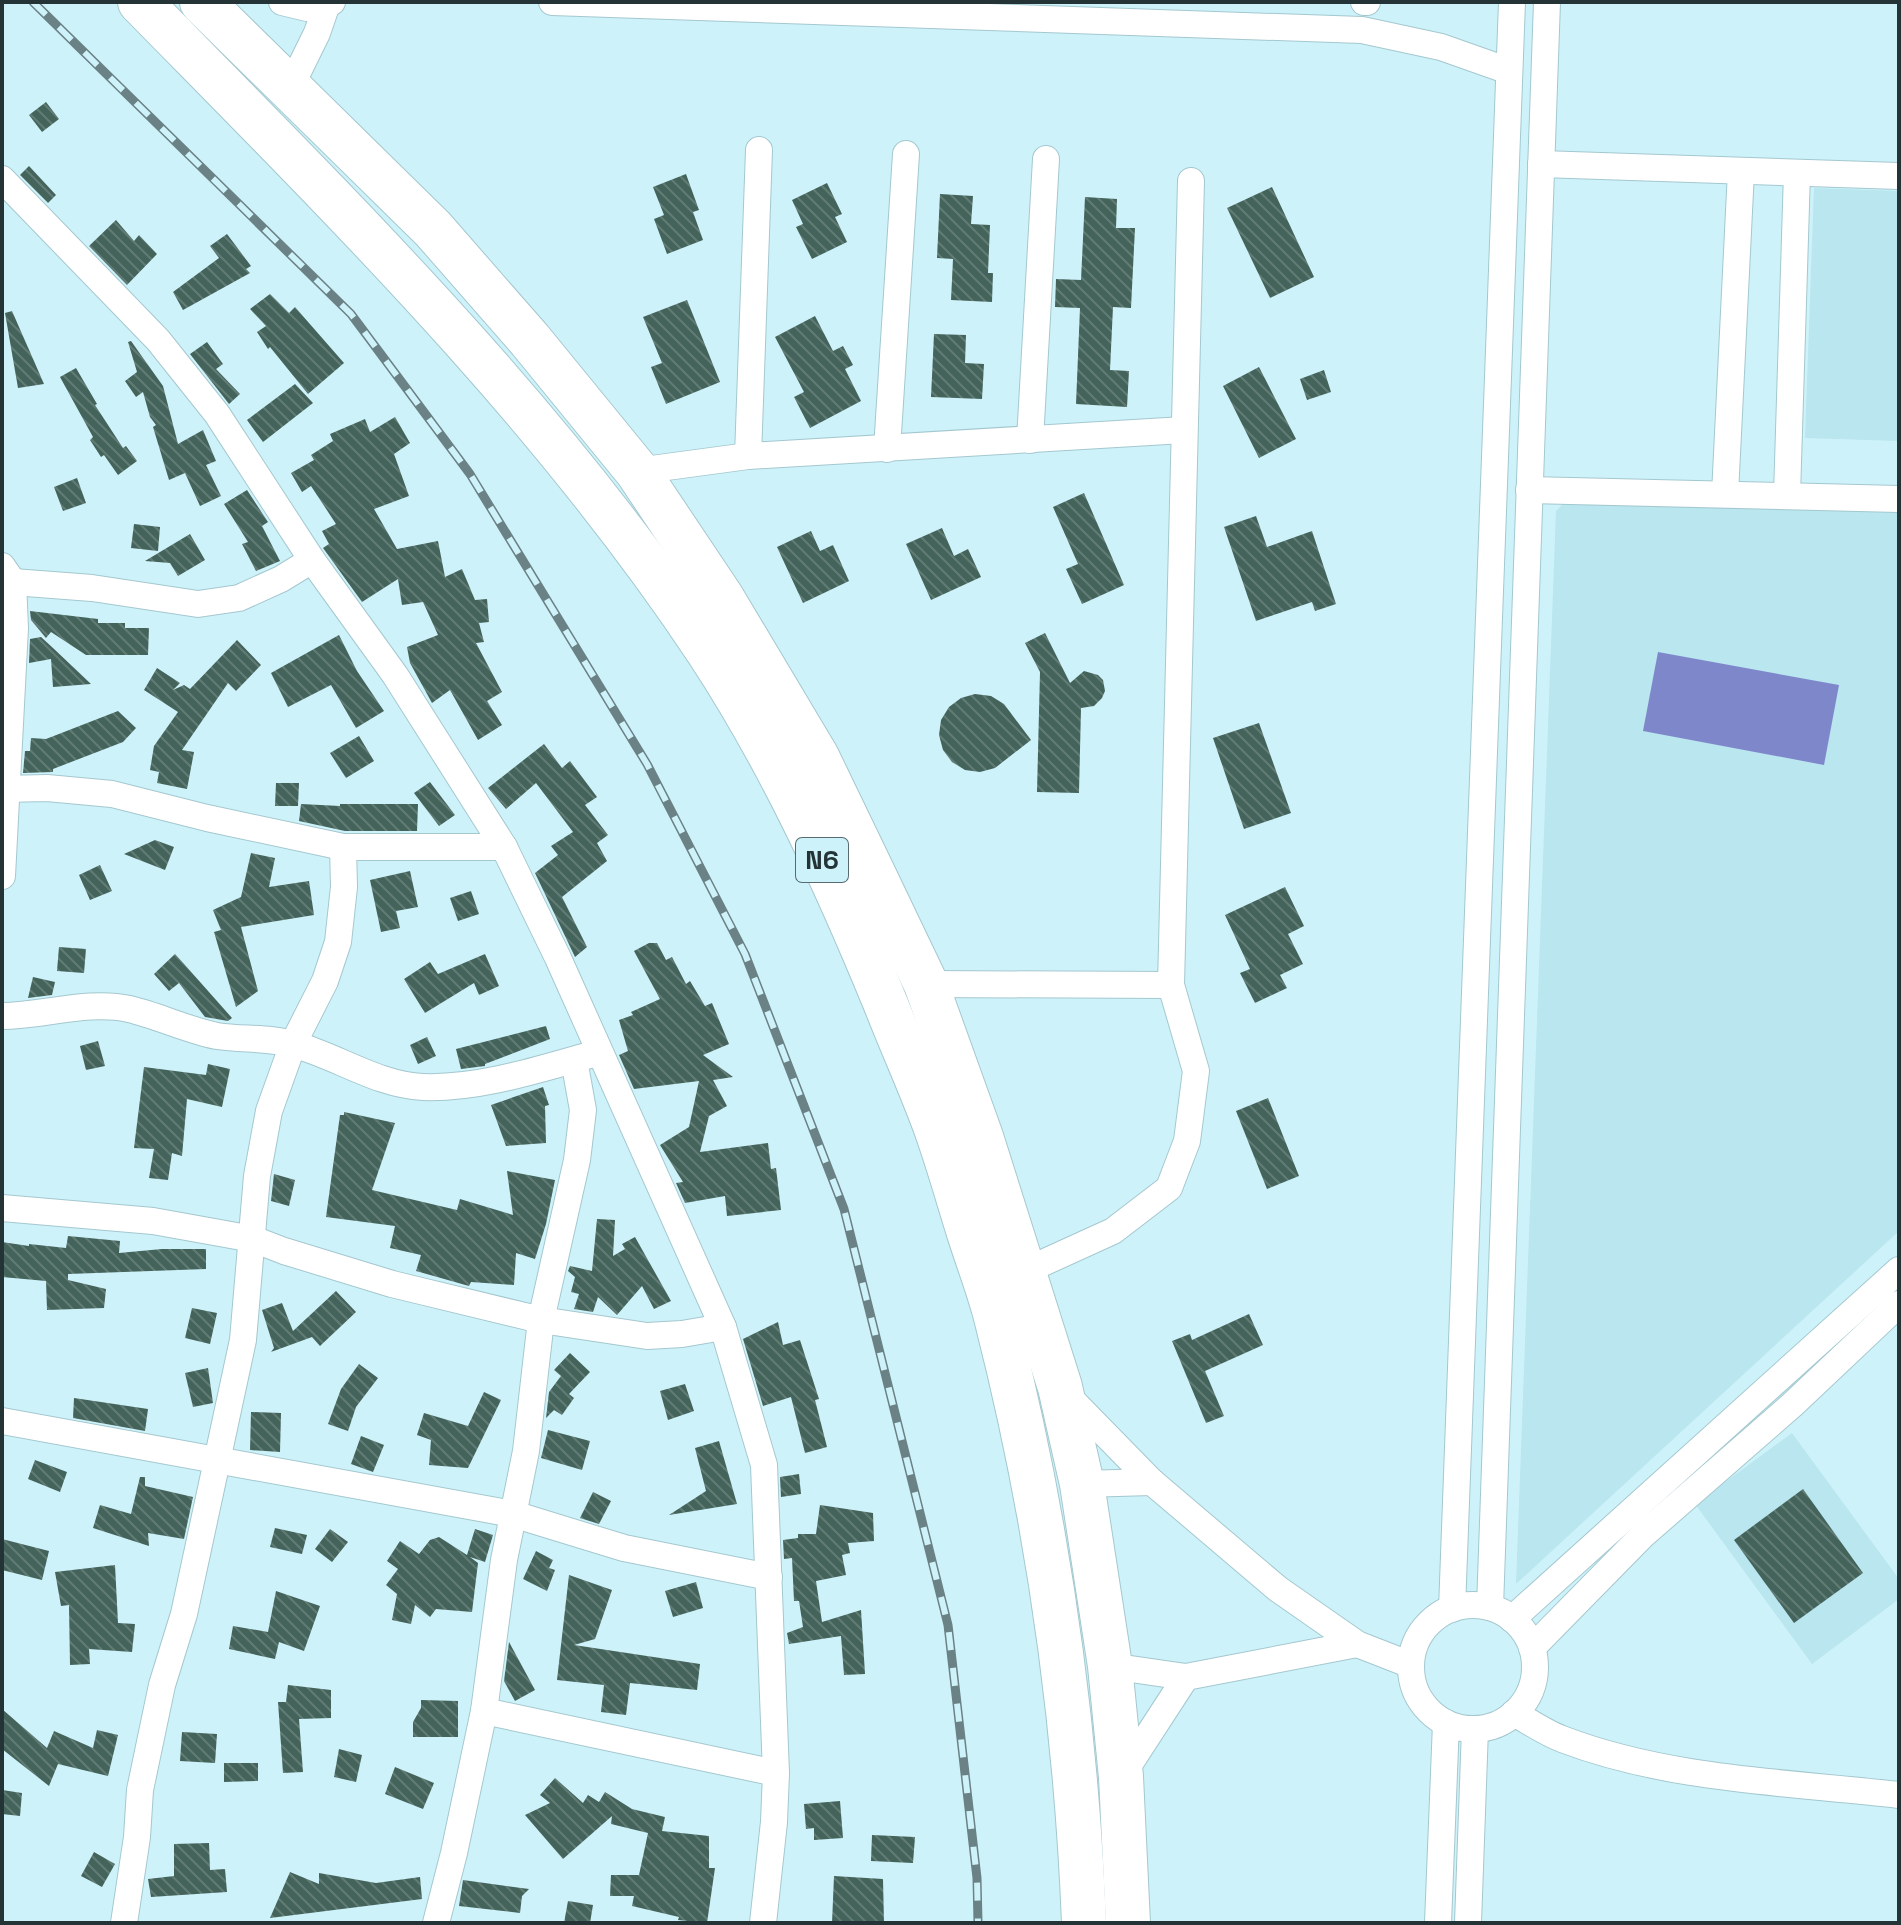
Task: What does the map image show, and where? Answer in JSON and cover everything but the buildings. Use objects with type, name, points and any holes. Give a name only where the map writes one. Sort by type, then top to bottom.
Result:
[{"type":"highway","name":"N6","points":[[140,2],[394,261],[519,400],[608,512],[709,653],[775,766],[851,918],[937,1131],[996,1316],[1040,1510],[1073,1774],[1084,1923]]},
{"type":"highway","name":"N6","points":[[202,2],[433,229],[530,340],[637,471],[722,598],[817,757],[926,984],[981,1137],[1060,1387],[1082,1484],[1110,1666],[1121,1777],[1128,1923]]},
{"type":"street","points":[[282,2],[307,8],[328,3]]},
{"type":"street","points":[[552,2],[1187,13],[1362,30],[1441,47],[1509,71]]},
{"type":"street","points":[[1452,1609],[1512,2]]},
{"type":"street","points":[[1501,1613],[1529,490],[1547,2]]},
{"type":"street","points":[[289,90],[328,3]]},
{"type":"street","points":[[748,456],[759,150]]},
{"type":"street","points":[[887,449],[906,154]]},
{"type":"street","points":[[1030,440],[1046,159]]},
{"type":"street","points":[[1541,164],[1899,176]]},
{"type":"street","points":[[1725,494],[1741,171]]},
{"type":"street","points":[[1787,495],[1797,173]]},
{"type":"street","points":[[2,179],[158,340],[217,414],[312,560],[395,675],[504,847],[601,1052],[723,1327],[764,1465],[776,1773],[763,1923]]},
{"type":"street","points":[[1025,1271],[1113,1231],[1169,1188],[1187,1141],[1196,1071],[1171,985],[1191,181]]},
{"type":"street","points":[[637,471],[748,456],[1184,430]]},
{"type":"street","points":[[1529,490],[1899,499]]},
{"type":"street","points":[[2,876],[15,628],[8,574],[198,604],[239,598],[281,579],[312,560]]},
{"type":"street","points":[[5,789],[47,788],[112,794],[343,847],[504,847]]},
{"type":"street","points":[[124,1923],[137,1837],[140,1790],[149,1745],[162,1685],[184,1614],[243,1340],[257,1176],[269,1111],[293,1044],[325,981],[338,942],[344,887],[343,847]]},
{"type":"street","points":[[926,984],[1171,985]]},
{"type":"street","points":[[2,1016],[93,1007],[128,1009],[215,1035],[293,1044],[348,1063],[380,1079],[421,1087],[468,1084],[601,1052]]},
{"type":"street","points":[[436,1923],[484,1711],[513,1514],[526,1451],[541,1320],[578,1147],[583,1110],[574,1060]]},
{"type":"street","points":[[2,1208],[153,1221],[253,1239],[392,1284],[541,1320],[647,1336],[723,1327]]},
{"type":"street","points":[[1501,1613],[1898,1269]]},
{"type":"street","points":[[1532,1648],[1643,1535],[1792,1405],[1899,1304]]},
{"type":"street","points":[[1060,1387],[1152,1482],[1278,1589],[1357,1644],[1411,1665]]},
{"type":"street","points":[[2,1421],[513,1514],[624,1548],[769,1577]]},
{"type":"street","points":[[1082,1484],[1152,1482]]},
{"type":"street","points":[[1471,1605],[1501,1613],[1524,1632],[1532,1648],[1535,1666],[1533,1684],[1526,1700],[1496,1725],[1475,1729],[1446,1723],[1421,1700],[1413,1684],[1411,1665],[1423,1631],[1435,1618],[1452,1609],[1471,1605]]},
{"type":"street","points":[[1110,1666],[1186,1677],[1357,1644]]},
{"type":"street","points":[[1121,1777],[1186,1677]]},
{"type":"street","points":[[484,1711],[776,1773]]},
{"type":"street","points":[[1514,1713],[1561,1739],[1625,1758],[1688,1771],[1899,1795]]},
{"type":"street","points":[[1438,1923],[1446,1723]]},
{"type":"street","points":[[1468,1923],[1475,1729]]},
{"type":"shaded area","points":[[1814,188],[1899,191],[1899,441],[1805,438]]},
{"type":"shaded area","points":[[1568,499],[1899,508],[1899,1231],[1516,1584],[1556,511]]},
{"type":"shaded area","points":[[1792,1433],[1899,1579],[1899,1599],[1812,1664],[1695,1504]]},
{"type":"water","points":[[1658,652],[1839,685],[1824,765],[1643,731]]},
{"type":"railway","points":[[33,2],[351,314],[470,474],[647,764],[745,954],[844,1209],[948,1625],[977,1878],[978,1923]]}]
